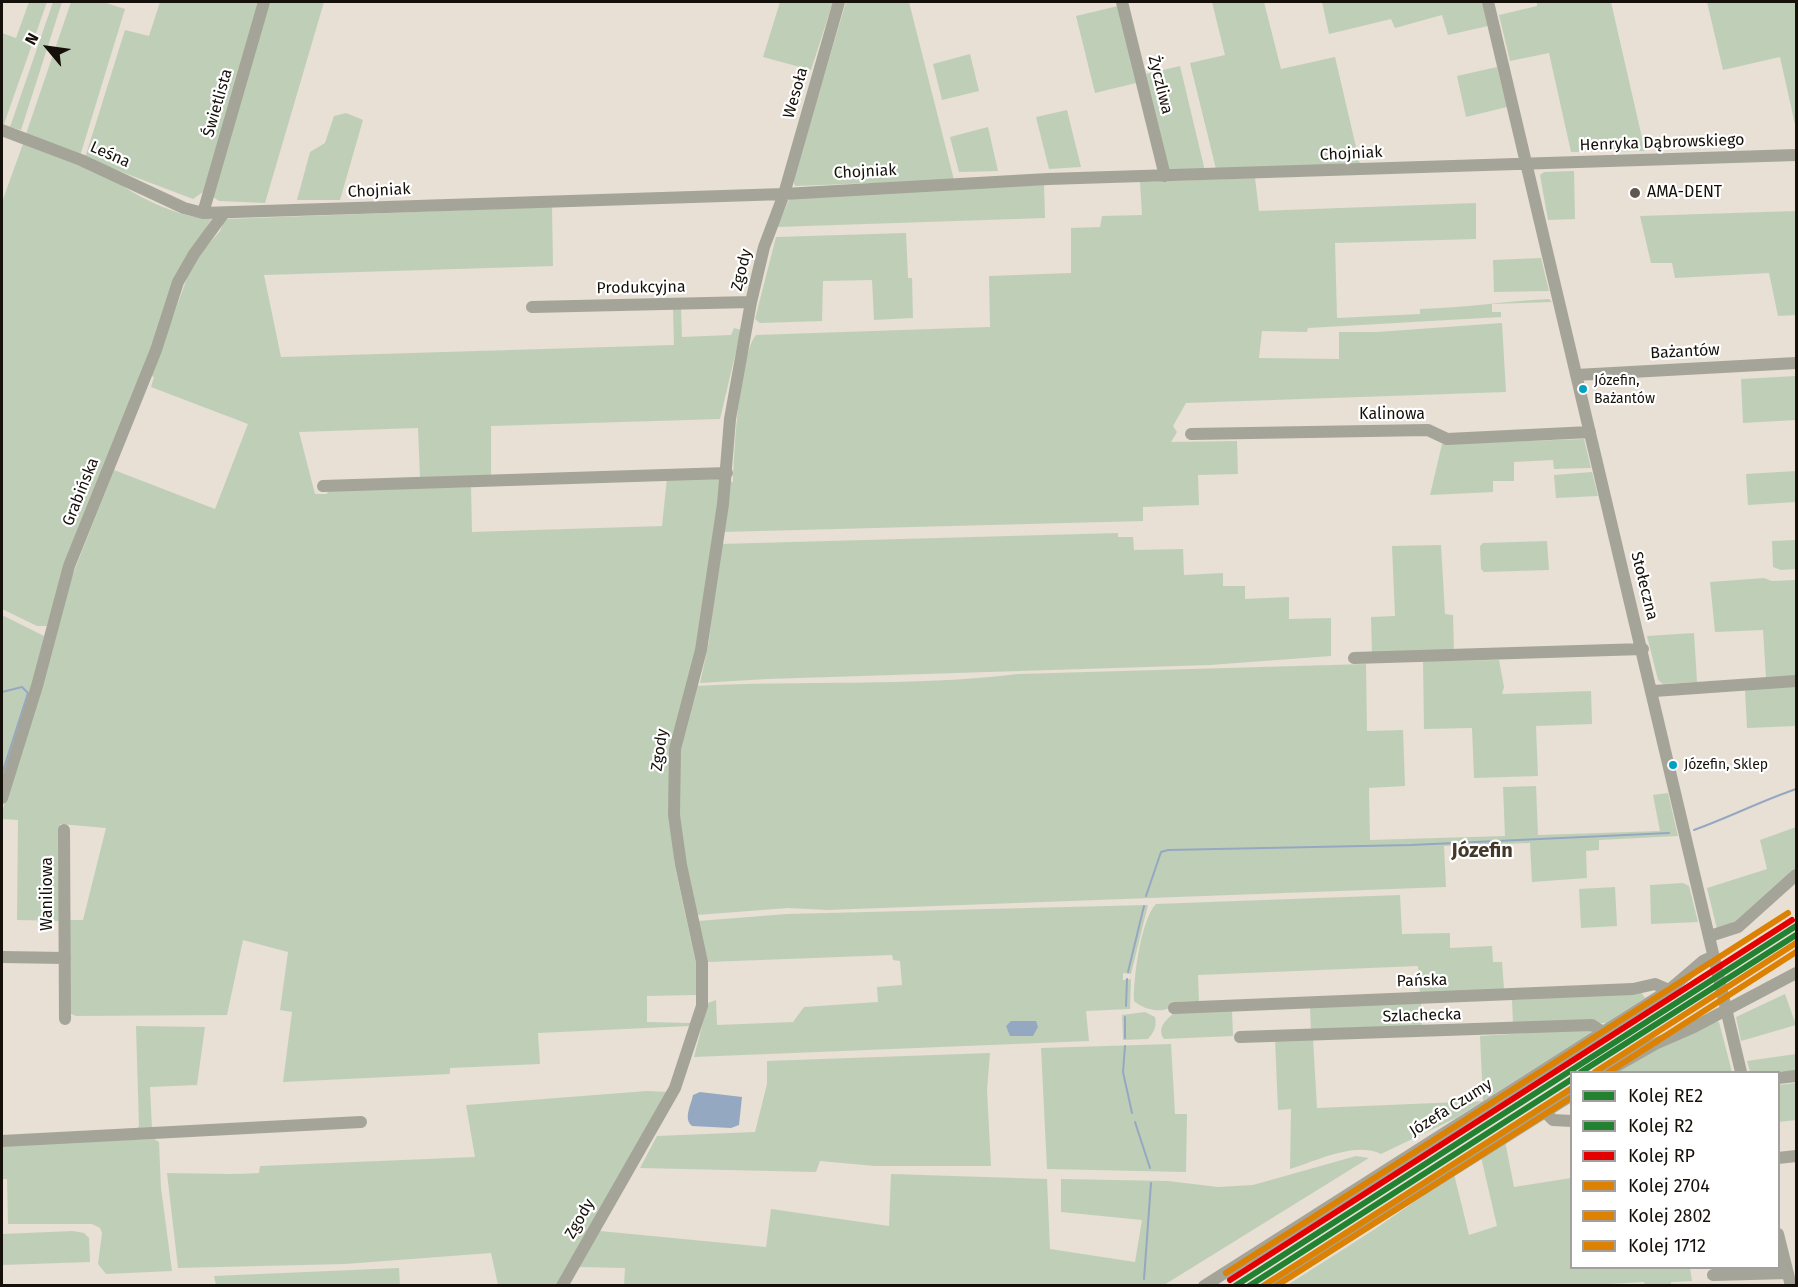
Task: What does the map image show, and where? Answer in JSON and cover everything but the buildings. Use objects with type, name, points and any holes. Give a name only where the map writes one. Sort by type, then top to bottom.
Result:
[{"type":"street","name":"Świetlista","points":[[204,213],[264,2]]},
{"type":"street","name":"Wesoła","points":[[784,194],[839,2]]},
{"type":"street","name":"Życzliwa","points":[[1122,2],[1165,176]]},
{"type":"street","name":"Stołeczna","points":[[1488,2],[1576,375],[1654,691],[1741,1071]]},
{"type":"street","name":"Leśna","points":[[2,130],[81,160],[184,208],[204,213]]},
{"type":"street","name":"Henryka Dąbrowskiego","points":[[1528,164],[1797,155]]},
{"type":"street","name":"Chojniak","points":[[204,213],[784,194],[1037,180],[1528,164]]},
{"type":"street","name":"Zgody","points":[[562,1286],[675,1088],[702,1006],[702,962],[677,841],[673,764],[678,734],[701,650],[727,473],[730,419],[750,303],[764,247],[784,194]]},
{"type":"street","name":"Grabińska","points":[[2,798],[37,686],[69,566],[147,372],[178,282],[194,254],[224,213]]},
{"type":"street","name":"Produkcyjna","points":[[532,307],[750,303]]},
{"type":"street","name":"Bażantów","points":[[1576,375],[1797,363]]},
{"type":"street","name":"Kalinowa","points":[[1191,434],[1428,430],[1447,439],[1590,432]]},
{"type":"street","points":[[323,486],[727,473]]},
{"type":"street","points":[[1354,658],[1643,649]]},
{"type":"street","points":[[1654,691],[1797,681]]},
{"type":"street","name":"Waniliowa","points":[[64,830],[65,1019]]},
{"type":"street","points":[[1710,936],[1738,927],[1797,875]]},
{"type":"street","name":"Józefa Czumy","points":[[1204,1286],[1669,990],[1703,961],[1714,956]]},
{"type":"street","points":[[2,957],[65,958]]},
{"type":"street","points":[[1608,1071],[1654,1044],[1695,1027],[1797,973]]},
{"type":"street","name":"Pańska","points":[[1174,1008],[1633,989],[1655,984],[1669,990]]},
{"type":"street","name":"Szlachecka","points":[[1240,1037],[1592,1025],[1603,1032]]},
{"type":"street","points":[[1780,1078],[1797,1076]]},
{"type":"street","points":[[1269,1286],[1570,1096]]},
{"type":"street","points":[[1545,1112],[1553,1120],[1570,1121]]},
{"type":"street","points":[[2,1141],[361,1122]]},
{"type":"street","points":[[1780,1158],[1797,1156]]},
{"type":"street","points":[[1780,1237],[1790,1268],[1791,1286]]},
{"type":"street","points":[[1713,1275],[1779,1269]]},
{"type":"green space","points":[[29,2],[47,2],[4,124],[2,124],[2,33],[16,38]]},
{"type":"green space","points":[[53,2],[62,2],[21,130],[10,127]]},
{"type":"green space","points":[[71,2],[103,2],[125,9],[80,156],[26,134]]},
{"type":"green space","points":[[160,2],[260,2],[203,192],[193,199],[85,158],[125,30],[149,36]]},
{"type":"green space","points":[[269,2],[324,2],[265,203],[219,201],[213,197]]},
{"type":"green space","points":[[780,2],[833,2],[811,70],[763,57]]},
{"type":"green space","points":[[846,2],[909,2],[954,180],[795,186],[793,180]]},
{"type":"green space","points":[[1212,2],[1264,2],[1281,69],[1335,57],[1360,164],[1216,169],[1190,63],[1225,55]]},
{"type":"green space","points":[[1322,2],[1482,2],[1488,26],[1448,35],[1442,15],[1395,28],[1391,19],[1329,34]]},
{"type":"green space","points":[[1537,2],[1611,2],[1645,151],[1571,152],[1549,53],[1510,61],[1499,15],[1537,6]]},
{"type":"green space","points":[[1707,2],[1796,2],[1796,129],[1780,57],[1723,70]]},
{"type":"green space","points":[[1118,6],[1136,83],[1095,93],[1076,16]]},
{"type":"green space","points":[[970,54],[979,91],[942,100],[933,64]]},
{"type":"green space","points":[[1180,66],[1205,171],[1170,173],[1146,74]]},
{"type":"green space","points":[[1497,67],[1507,107],[1466,117],[1457,76]]},
{"type":"green space","points":[[1067,110],[1081,167],[1049,169],[1036,117]]},
{"type":"green space","points":[[346,113],[363,120],[340,200],[297,200],[310,152],[325,143],[334,116]]},
{"type":"green space","points":[[988,127],[998,171],[959,172],[950,137]]},
{"type":"green space","points":[[24,141],[119,183],[164,207],[190,216],[212,218],[187,255],[63,574],[47,626],[37,626],[2,609],[2,202]]},
{"type":"green space","points":[[1574,171],[1575,219],[1548,220],[1540,175],[1544,172]]},
{"type":"green space","points":[[1255,178],[1259,211],[1476,203],[1476,239],[1335,243],[1337,318],[1420,314],[1420,309],[1533,300],[1549,299],[1552,302],[1492,304],[1492,312],[1501,312],[1501,317],[1308,328],[1307,332],[1262,331],[1259,358],[1339,359],[1339,332],[1377,332],[1502,323],[1506,392],[1186,403],[1173,426],[1177,432],[1171,442],[1237,441],[1238,474],[1198,475],[1199,505],[1143,507],[1143,521],[722,532],[729,481],[733,482],[736,428],[745,362],[756,335],[990,327],[989,276],[1071,273],[1071,228],[1100,227],[1102,216],[1142,215],[1140,182]]},
{"type":"green space","points":[[1044,185],[1045,218],[777,227],[789,200],[797,196]]},
{"type":"green space","points":[[552,207],[553,266],[264,275],[281,357],[674,345],[673,308],[681,307],[682,337],[731,335],[734,328],[741,330],[720,419],[491,426],[491,476],[420,478],[418,428],[299,432],[315,494],[327,494],[328,491],[471,487],[472,532],[662,526],[667,478],[720,476],[722,484],[699,641],[669,802],[675,867],[696,963],[696,995],[647,996],[647,1022],[691,1023],[690,1026],[538,1033],[540,1064],[450,1068],[450,1074],[283,1082],[292,1012],[280,1010],[288,952],[243,940],[227,1015],[76,1016],[67,1012],[68,920],[83,920],[106,828],[60,824],[60,921],[17,920],[18,820],[2,819],[2,812],[69,584],[114,470],[215,509],[248,424],[151,387],[154,377],[151,376],[193,262],[220,231],[225,219]]},
{"type":"green space","points":[[1796,211],[1796,315],[1778,316],[1769,273],[1675,278],[1672,263],[1651,263],[1640,216]]},
{"type":"green space","points":[[906,233],[908,278],[912,278],[913,318],[874,320],[872,280],[823,281],[822,321],[760,323],[755,319],[776,237]]},
{"type":"green space","points":[[1541,258],[1549,291],[1494,292],[1493,260]]},
{"type":"green space","points":[[1796,376],[1796,420],[1743,423],[1741,379]]},
{"type":"green space","points":[[1584,439],[1591,468],[1554,469],[1553,460],[1514,462],[1514,481],[1493,481],[1493,492],[1430,495],[1442,444]]},
{"type":"green space","points":[[1796,471],[1796,502],[1748,505],[1746,474]]},
{"type":"green space","points":[[1592,472],[1598,496],[1556,498],[1554,475]]},
{"type":"green space","points":[[1118,533],[1118,537],[1133,537],[1134,550],[1183,549],[1184,575],[1223,573],[1223,586],[1245,586],[1245,599],[1289,597],[1289,619],[1331,618],[1331,656],[1210,665],[700,683],[709,641],[720,544]]},
{"type":"green space","points":[[1796,540],[1796,569],[1781,570],[1773,567],[1772,541]]},
{"type":"green space","points":[[1547,541],[1549,570],[1484,572],[1481,569],[1480,546],[1483,543]]},
{"type":"green space","points":[[1441,545],[1445,614],[1453,615],[1454,652],[1372,654],[1371,617],[1395,616],[1392,546]]},
{"type":"green space","points":[[1764,578],[1772,581],[1796,580],[1796,676],[1766,678],[1763,630],[1715,632],[1710,582]]},
{"type":"green space","points":[[2,615],[44,636],[32,688],[2,789]]},
{"type":"green space","points":[[1694,633],[1697,682],[1663,684],[1658,680],[1647,636]]},
{"type":"green space","points":[[1499,660],[1504,687],[1502,694],[1591,691],[1592,724],[1536,726],[1538,776],[1474,778],[1472,728],[1424,729],[1423,661]]},
{"type":"green space","points":[[1366,664],[1367,731],[1403,730],[1405,786],[1369,788],[1370,840],[1505,836],[1503,787],[1536,786],[1538,835],[1660,831],[1653,795],[1668,793],[1678,836],[1599,840],[1599,850],[1586,851],[1587,878],[1532,882],[1530,843],[1444,846],[1446,887],[828,910],[788,908],[697,915],[688,876],[678,794],[681,746],[696,686],[938,681],[1018,674]]},
{"type":"green space","points":[[1796,686],[1796,726],[1747,728],[1745,690]]},
{"type":"green space","points":[[1796,827],[1796,871],[1735,922],[1717,929],[1707,888],[1767,869],[1760,840]]},
{"type":"green space","points":[[1683,883],[1689,886],[1698,922],[1651,924],[1650,885]]},
{"type":"green space","points":[[1615,887],[1617,926],[1581,928],[1579,889]]},
{"type":"green space","points":[[1400,895],[1402,934],[1450,933],[1450,948],[1492,946],[1493,962],[1502,962],[1504,989],[1420,993],[1418,966],[1198,975],[1199,1001],[1171,1002],[1171,1007],[1157,1010],[1134,1001],[1142,935],[1156,904]]},
{"type":"green space","points":[[1148,905],[1131,974],[1123,973],[1123,980],[1131,979],[1130,1009],[1086,1011],[1089,1041],[694,1057],[708,1003],[716,1000],[717,1025],[793,1022],[804,1007],[878,1002],[877,987],[902,985],[900,961],[893,960],[892,955],[708,962],[698,921],[787,914]]},
{"type":"green space","points":[[1641,992],[1645,998],[1606,1023],[1513,1024],[1512,1000]]},
{"type":"green space","points":[[1785,994],[1796,1025],[1741,1041],[1736,1017]]},
{"type":"green space","points":[[1421,1003],[1422,1028],[1311,1033],[1310,1007]]},
{"type":"green space","points":[[1232,1010],[1233,1036],[1164,1039],[1162,1035],[1162,1027],[1175,1012]]},
{"type":"green space","points":[[1145,1012],[1155,1017],[1155,1027],[1148,1039],[1123,1040],[1122,1015]]},
{"type":"green space","points":[[1714,1021],[1719,1022],[1732,1071],[1615,1071],[1645,1052]]},
{"type":"green space","points":[[136,1026],[205,1027],[197,1085],[150,1087],[152,1129],[137,1129],[139,1126]]},
{"type":"green space","points":[[1587,1029],[1592,1032],[1483,1101],[1480,1036]]},
{"type":"green space","points":[[1313,1038],[1317,1108],[1483,1101],[1456,1118],[1381,1154],[1360,1150],[1348,1151],[1290,1169],[1291,1109],[1278,1110],[1275,1039]]},
{"type":"green space","points":[[1171,1044],[1175,1114],[1187,1114],[1186,1172],[1047,1169],[1041,1048]]},
{"type":"green space","points":[[990,1053],[987,1090],[991,1166],[875,1166],[820,1161],[816,1172],[640,1168],[657,1136],[755,1132],[767,1084],[767,1061]]},
{"type":"green space","points":[[1796,1054],[1796,1071],[1750,1071],[1747,1061]]},
{"type":"green space","points":[[1796,1083],[1796,1120],[1780,1122],[1780,1085]]},
{"type":"green space","points":[[647,1091],[670,1092],[557,1285],[498,1285],[491,1253],[345,1264],[178,1268],[167,1173],[259,1173],[260,1166],[475,1157],[466,1105]]},
{"type":"green space","points":[[154,1139],[159,1142],[161,1188],[172,1271],[106,1274],[98,1264],[102,1233],[100,1228],[92,1224],[8,1224],[7,1179],[2,1179],[2,1145]]},
{"type":"green space","points":[[1505,1141],[1514,1187],[1570,1178],[1570,1269],[1690,1269],[1692,1281],[1671,1282],[1671,1286],[1645,1285],[1644,1282],[1573,1286],[1286,1286],[1375,1229],[1454,1174],[1469,1235],[1497,1226],[1481,1157]]},
{"type":"green space","points":[[1356,1156],[1369,1158],[1164,1285],[624,1286],[625,1268],[578,1267],[600,1231],[766,1247],[771,1209],[889,1226],[891,1174],[1047,1179],[1050,1249],[1135,1262],[1142,1220],[1061,1212],[1061,1179],[1168,1181],[1218,1187],[1253,1185]]},
{"type":"green space","points":[[73,1231],[84,1233],[89,1238],[90,1262],[2,1265],[2,1234]]},
{"type":"green space","points":[[399,1268],[400,1286],[216,1285],[214,1276]]},
{"type":"water","points":[[1011,1021],[1036,1021],[1038,1027],[1033,1036],[1010,1036],[1006,1026]]},
{"type":"water","points":[[700,1092],[742,1097],[739,1125],[731,1128],[692,1126],[688,1120],[688,1112],[693,1095]]},
{"type":"waterway","points":[[2,692],[22,687],[28,693],[2,774]]},
{"type":"waterway","points":[[1694,830],[1796,789]]},
{"type":"waterway","points":[[1146,896],[1161,852],[1168,850],[1411,845],[1669,833]]},
{"type":"waterway","points":[[1128,972],[1144,906]]},
{"type":"waterway","points":[[1126,1006],[1127,979]]},
{"type":"waterway","points":[[1125,1017],[1125,1038]]},
{"type":"waterway","points":[[1125,1046],[1123,1072],[1132,1113]]},
{"type":"waterway","points":[[1135,1122],[1150,1168]]},
{"type":"waterway","points":[[1144,1279],[1151,1183]]},
{"type":"rail line","name":"2802","points":[[1226,1273],[1788,913]]},
{"type":"rail line","name":"RP","points":[[1230,1280],[1792,920]]},
{"type":"rail line","name":"RE2","points":[[1570,1071],[1796,926]]},
{"type":"rail line","name":"R2","points":[[1583,1071],[1796,935]]},
{"type":"rail line","name":"2704","points":[[1597,1071],[1796,943]]},
{"type":"rail line","name":"1712","points":[[1611,1071],[1796,952]]},
{"type":"rail line","name":"RE2","points":[[1235,1286],[1570,1071]]},
{"type":"rail line","name":"R2","points":[[1249,1286],[1570,1080]]},
{"type":"rail line","name":"2704","points":[[1263,1286],[1570,1089]]},
{"type":"rail line","name":"1712","points":[[1276,1286],[1570,1098]]},
{"type":"place","name":"AMA-DENT","points":[[1635,193]]},
{"type":"place","name":"Józefin, Bażantów","points":[[1583,389]]},
{"type":"place","name":"Józefin, Sklep","points":[[1673,765]]},
{"type":"district","name":"Józefin","points":[[1482,851]]}]
